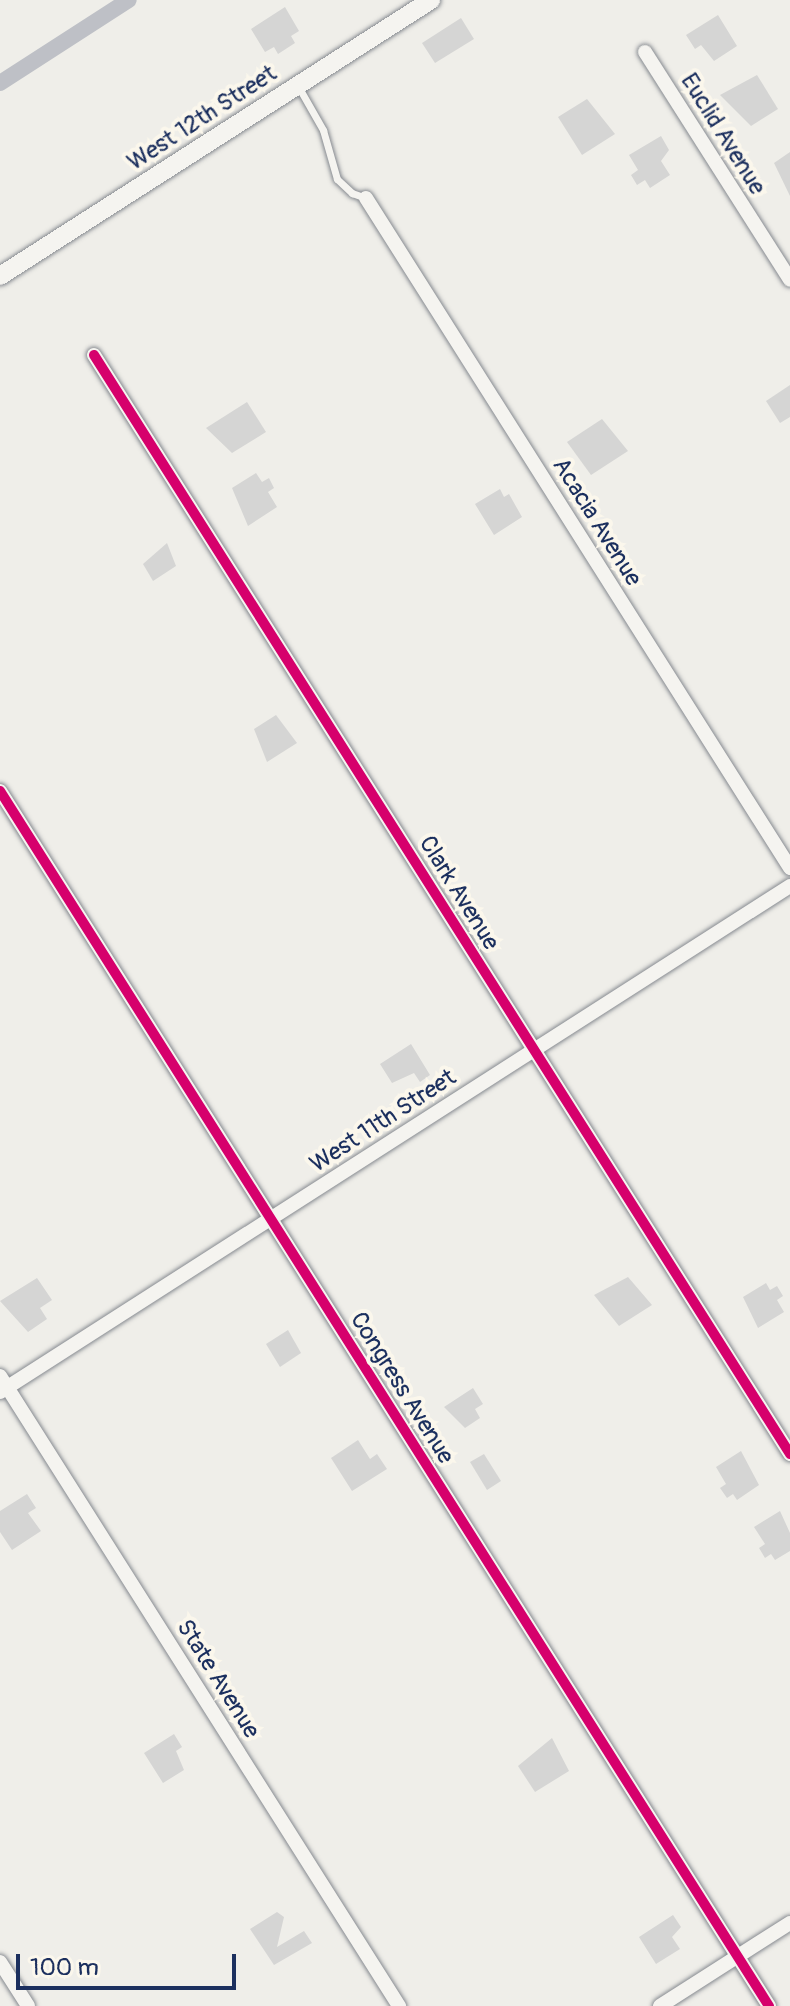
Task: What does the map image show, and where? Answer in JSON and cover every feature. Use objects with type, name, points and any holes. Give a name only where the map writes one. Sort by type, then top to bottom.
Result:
[{"type":"street","name":"West 12th Street","points":[[0,276],[431,0]]},
{"type":"street","name":"Euclid Avenue","points":[[645,52],[790,280]]},
{"type":"street","name":"Acacia Avenue","points":[[366,198],[790,868]]},
{"type":"street","name":"Clark Avenue","points":[[94,355],[790,1454]]},
{"type":"street","name":"Congress Avenue","points":[[0,791],[769,2006]]},
{"type":"street","name":"West 11th Street","points":[[2,1385],[271,1219],[790,886]]},
{"type":"street","name":"State Avenue","points":[[2,1385],[399,2006]]},
{"type":"street","points":[[660,2006],[790,1923]]},
{"type":"street","points":[[0,1962],[28,2006]]},
{"type":"lane","points":[[298,85],[323,130],[337,179],[352,193],[366,198]]},
{"type":"building","points":[[285,7],[299,31],[291,36],[295,43],[278,54],[274,47],[265,52],[251,29]]},
{"type":"building","points":[[718,15],[737,46],[714,61],[701,45],[695,49],[686,35]]},
{"type":"building","points":[[461,18],[474,39],[435,63],[422,43]]},
{"type":"building","points":[[757,75],[778,109],[751,126],[720,95]]},
{"type":"building","points":[[587,99],[615,134],[582,155],[558,117]]},
{"type":"building","points":[[661,136],[669,150],[661,161],[670,175],[650,188],[645,180],[637,185],[631,175],[638,170],[629,155]]},
{"type":"building","points":[[790,152],[790,196],[774,163]]},
{"type":"building","points":[[790,385],[790,417],[780,423],[766,401]]},
{"type":"building","points":[[247,402],[266,432],[232,453],[206,428]]},
{"type":"building","points":[[602,419],[628,451],[591,475],[567,442]]},
{"type":"building","points":[[256,473],[262,482],[269,478],[274,488],[268,492],[277,507],[248,526],[232,488]]},
{"type":"building","points":[[500,489],[504,497],[509,494],[522,517],[494,535],[475,504]]},
{"type":"building","points":[[167,543],[176,566],[153,581],[143,564]]},
{"type":"building","points":[[276,715],[297,743],[267,762],[254,729]]},
{"type":"building","points":[[411,1044],[430,1075],[420,1082],[414,1073],[392,1083],[380,1064]]},
{"type":"building","points":[[628,1277],[652,1305],[619,1326],[594,1295]]},
{"type":"building","points":[[37,1278],[52,1300],[40,1308],[47,1319],[28,1332],[0,1301]]},
{"type":"building","points":[[766,1283],[770,1290],[777,1286],[783,1296],[777,1300],[784,1312],[758,1328],[743,1297]]},
{"type":"building","points":[[288,1330],[301,1353],[280,1367],[266,1344]]},
{"type":"building","points":[[473,1388],[483,1404],[475,1409],[480,1418],[465,1428],[444,1407]]},
{"type":"building","points":[[358,1440],[370,1459],[377,1454],[387,1469],[352,1491],[331,1458]]},
{"type":"building","points":[[741,1451],[759,1485],[737,1500],[733,1494],[727,1498],[720,1488],[726,1484],[716,1467]]},
{"type":"building","points":[[484,1454],[501,1481],[487,1490],[470,1462]]},
{"type":"building","points":[[27,1494],[36,1508],[28,1513],[41,1531],[12,1550],[0,1532],[0,1511]]},
{"type":"building","points":[[780,1511],[790,1533],[790,1551],[775,1560],[771,1554],[765,1558],[759,1548],[765,1544],[754,1527]]},
{"type":"building","points":[[174,1734],[182,1747],[176,1751],[184,1770],[163,1783],[144,1753]]},
{"type":"building","points":[[552,1738],[569,1771],[535,1792],[518,1766]]},
{"type":"building","points":[[277,1912],[284,1917],[277,1947],[304,1931],[312,1943],[274,1965],[250,1929]]},
{"type":"building","points":[[673,1915],[681,1927],[672,1937],[680,1949],[656,1964],[639,1937]]},
{"type":"waterway","points":[[0,83],[129,0]]},
{"type":"cycle path","points":[[94,355],[790,1454]]},
{"type":"cycle path","points":[[0,791],[769,2006]]}]
